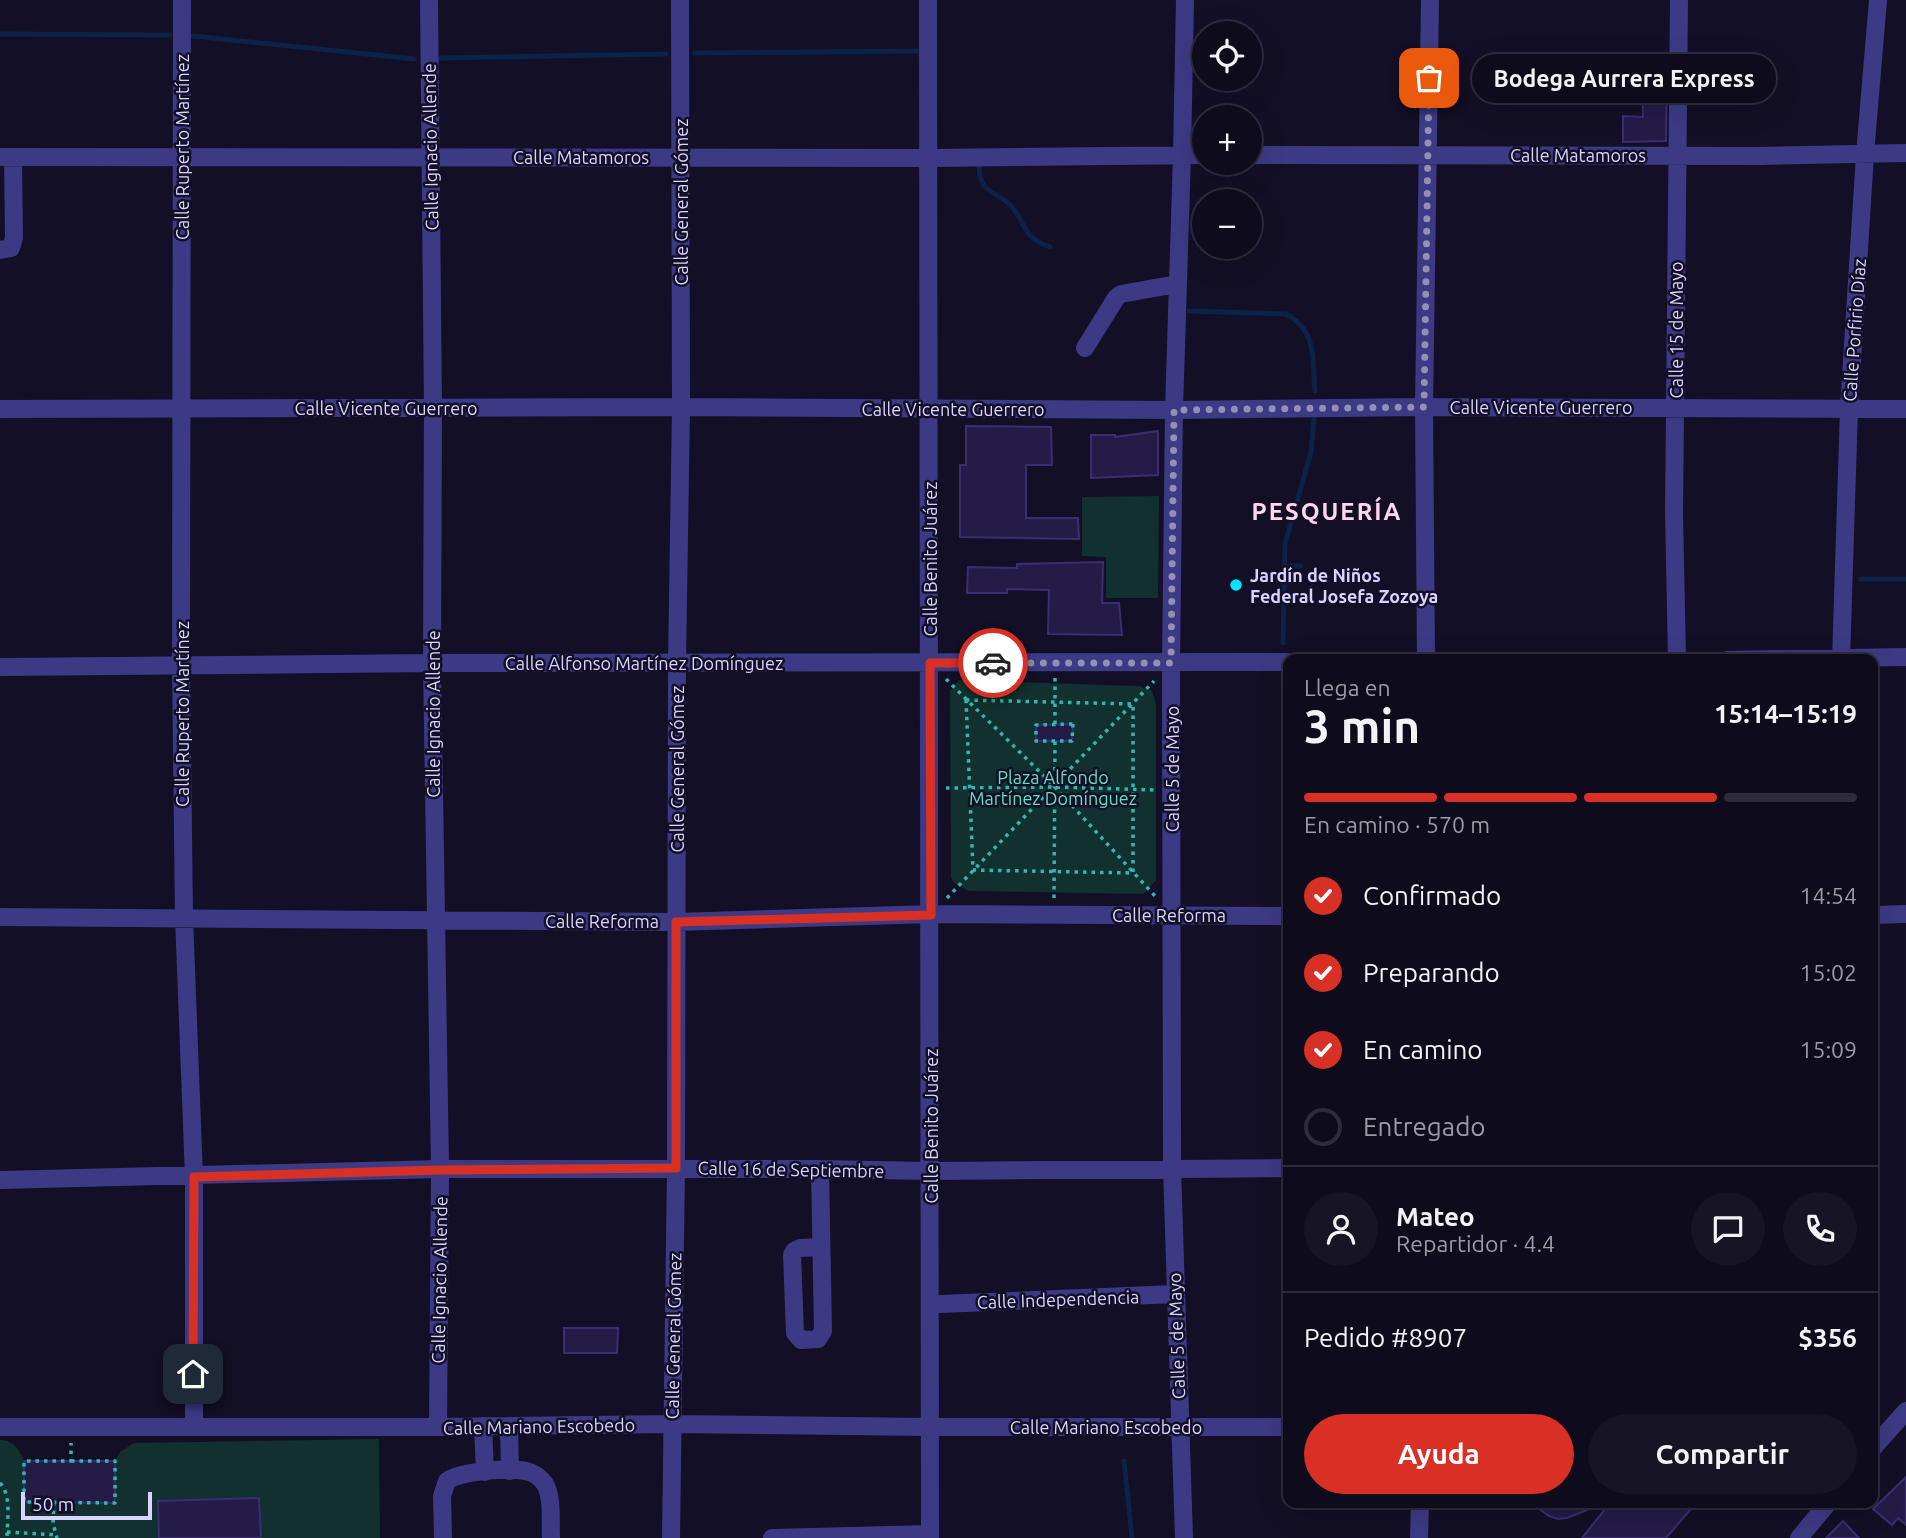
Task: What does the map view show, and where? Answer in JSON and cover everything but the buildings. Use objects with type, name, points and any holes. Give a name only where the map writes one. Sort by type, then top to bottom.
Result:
[{"type":"street","name":"Calle Ruperto Martínez","points":[[181,0],[181,666],[184,917],[194,1177],[194,1427]]},
{"type":"street","name":"Calle Ignacio Allende","points":[[429,0],[434,920],[440,1170],[438,1427]]},
{"type":"street","name":"Calle General Gómez","points":[[671,1538],[681,407],[680,0]]},
{"type":"street","name":"Calle Benito Juárez","points":[[928,0],[930,1536]]},
{"type":"street","name":"Calle 5 de Mayo","points":[[1184,1538],[1171,1168],[1171,663],[1174,410],[1185,0]]},
{"type":"street","points":[[1426,654],[1424,407],[1430,0]]},
{"type":"street","name":"Calle 15 de Mayo","points":[[1676,654],[1674,512],[1679,0]]},
{"type":"street","name":"Calle Porfirio Díaz","points":[[1841,654],[1849,409],[1878,0]]},
{"type":"street","name":"Calle Matamoros","points":[[1262,155],[1906,153]]},
{"type":"street","name":"Calle Matamoros","points":[[6,157],[930,158],[1192,155]]},
{"type":"street","points":[[0,250],[11,248],[14,238],[6,157]]},
{"type":"street","points":[[1085,348],[1121,294],[1177,284]]},
{"type":"street","name":"Calle Vicente Guerrero","points":[[0,409],[1906,408]]},
{"type":"street","points":[[1878,657],[1906,657]]},
{"type":"street","name":"Calle Alfonso Martínez Domínguez","points":[[0,667],[432,663],[1283,662]]},
{"type":"street","points":[[1878,915],[1906,914]]},
{"type":"street","name":"Calle Reforma","points":[[0,917],[676,922],[931,915],[1283,916]]},
{"type":"street","name":"Calle 16 de Septiembre","points":[[0,1180],[440,1170],[676,1168],[931,1171],[1283,1168]]},
{"type":"street","points":[[820,1169],[821,1247],[822,1334],[815,1340],[801,1340],[795,1333],[792,1255],[800,1248],[821,1247]]},
{"type":"street","name":"Calle Independencia","points":[[941,1304],[1175,1294]]},
{"type":"street","points":[[1878,1442],[1906,1411]]},
{"type":"street","name":"Calle Mariano Escobedo","points":[[0,1427],[671,1424],[1283,1427]]},
{"type":"street","points":[[483,1426],[485,1472]]},
{"type":"street","points":[[509,1426],[510,1471]]},
{"type":"street","points":[[443,1538],[442,1496],[447,1481],[462,1473],[510,1471],[530,1472],[544,1482],[549,1502],[551,1538]]},
{"type":"street","points":[[1419,1538],[1420,1508]]},
{"type":"street","points":[[1799,1538],[1824,1508]]},
{"type":"street","points":[[772,1538],[930,1536]]},
{"type":"path","points":[[930,663],[1055,787],[1172,914]]},
{"type":"path","points":[[1055,724],[1056,663]]},
{"type":"path","points":[[931,915],[1171,663]]},
{"type":"path","points":[[966,700],[1133,704]]},
{"type":"path","points":[[966,700],[973,870]]},
{"type":"path","points":[[1133,704],[1133,873]]},
{"type":"path","points":[[1073,724],[1072,741],[1055,741],[1035,741],[1036,725],[1073,724]]},
{"type":"path","points":[[1054,914],[1055,741]]},
{"type":"path","points":[[930,788],[1055,787],[1172,791]]},
{"type":"path","points":[[973,870],[1133,873]]},
{"type":"path","points":[[71,1461],[72,1427]]},
{"type":"path","points":[[24,1461],[71,1461],[115,1461],[115,1503],[24,1502],[24,1461]]},
{"type":"path","points":[[0,1483],[7,1497],[7,1538]]},
{"type":"path","points":[[7,1532],[57,1536],[53,1523],[54,1502]]},
{"type":"green space","points":[[1159,496],[1158,598],[1106,598],[1106,557],[1082,556],[1082,497]]},
{"type":"green space","name":"Plaza Alfondo Martínez Domínguez","points":[[959,680],[1139,686],[1152,691],[1156,704],[1156,880],[1143,894],[968,891],[953,882],[950,691]]},
{"type":"green space","points":[[379,1439],[380,1538],[0,1538],[0,1440],[15,1446],[24,1461],[115,1461],[120,1452],[134,1443]]},
{"type":"waterway","points":[[0,34],[170,35]]},
{"type":"waterway","points":[[193,36],[414,59]]},
{"type":"waterway","points":[[694,53],[918,51]]},
{"type":"waterway","points":[[440,58],[666,54]]},
{"type":"waterway","points":[[979,167],[985,187],[1015,210],[1033,238],[1050,247]]},
{"type":"waterway","points":[[1189,311],[1286,314],[1304,329],[1308,338],[1313,357],[1315,391]]},
{"type":"waterway","points":[[1283,643],[1285,544],[1311,452],[1314,419]]},
{"type":"waterway","points":[[1284,566],[1301,566]]},
{"type":"waterway","points":[[1861,579],[1906,579]]},
{"type":"waterway","points":[[1124,1461],[1132,1538]]},
{"type":"way so far","points":[[993,663],[1171,663],[1174,410],[1424,407],[1429,78]]},
{"type":"place","name":"Bodega Aurrera Express","points":[[1429,78]]},
{"type":"place","name":"Jardín de Niños Federal Josefa Zozoya","points":[[1236,585]]},
{"type":"district","name":"PESQUERÍA","points":[[1327,511]]},
{"type":"route","points":[[193,1374],[194,1177],[440,1170],[676,1168],[676,922],[931,915],[930,663],[993,663]]}]
